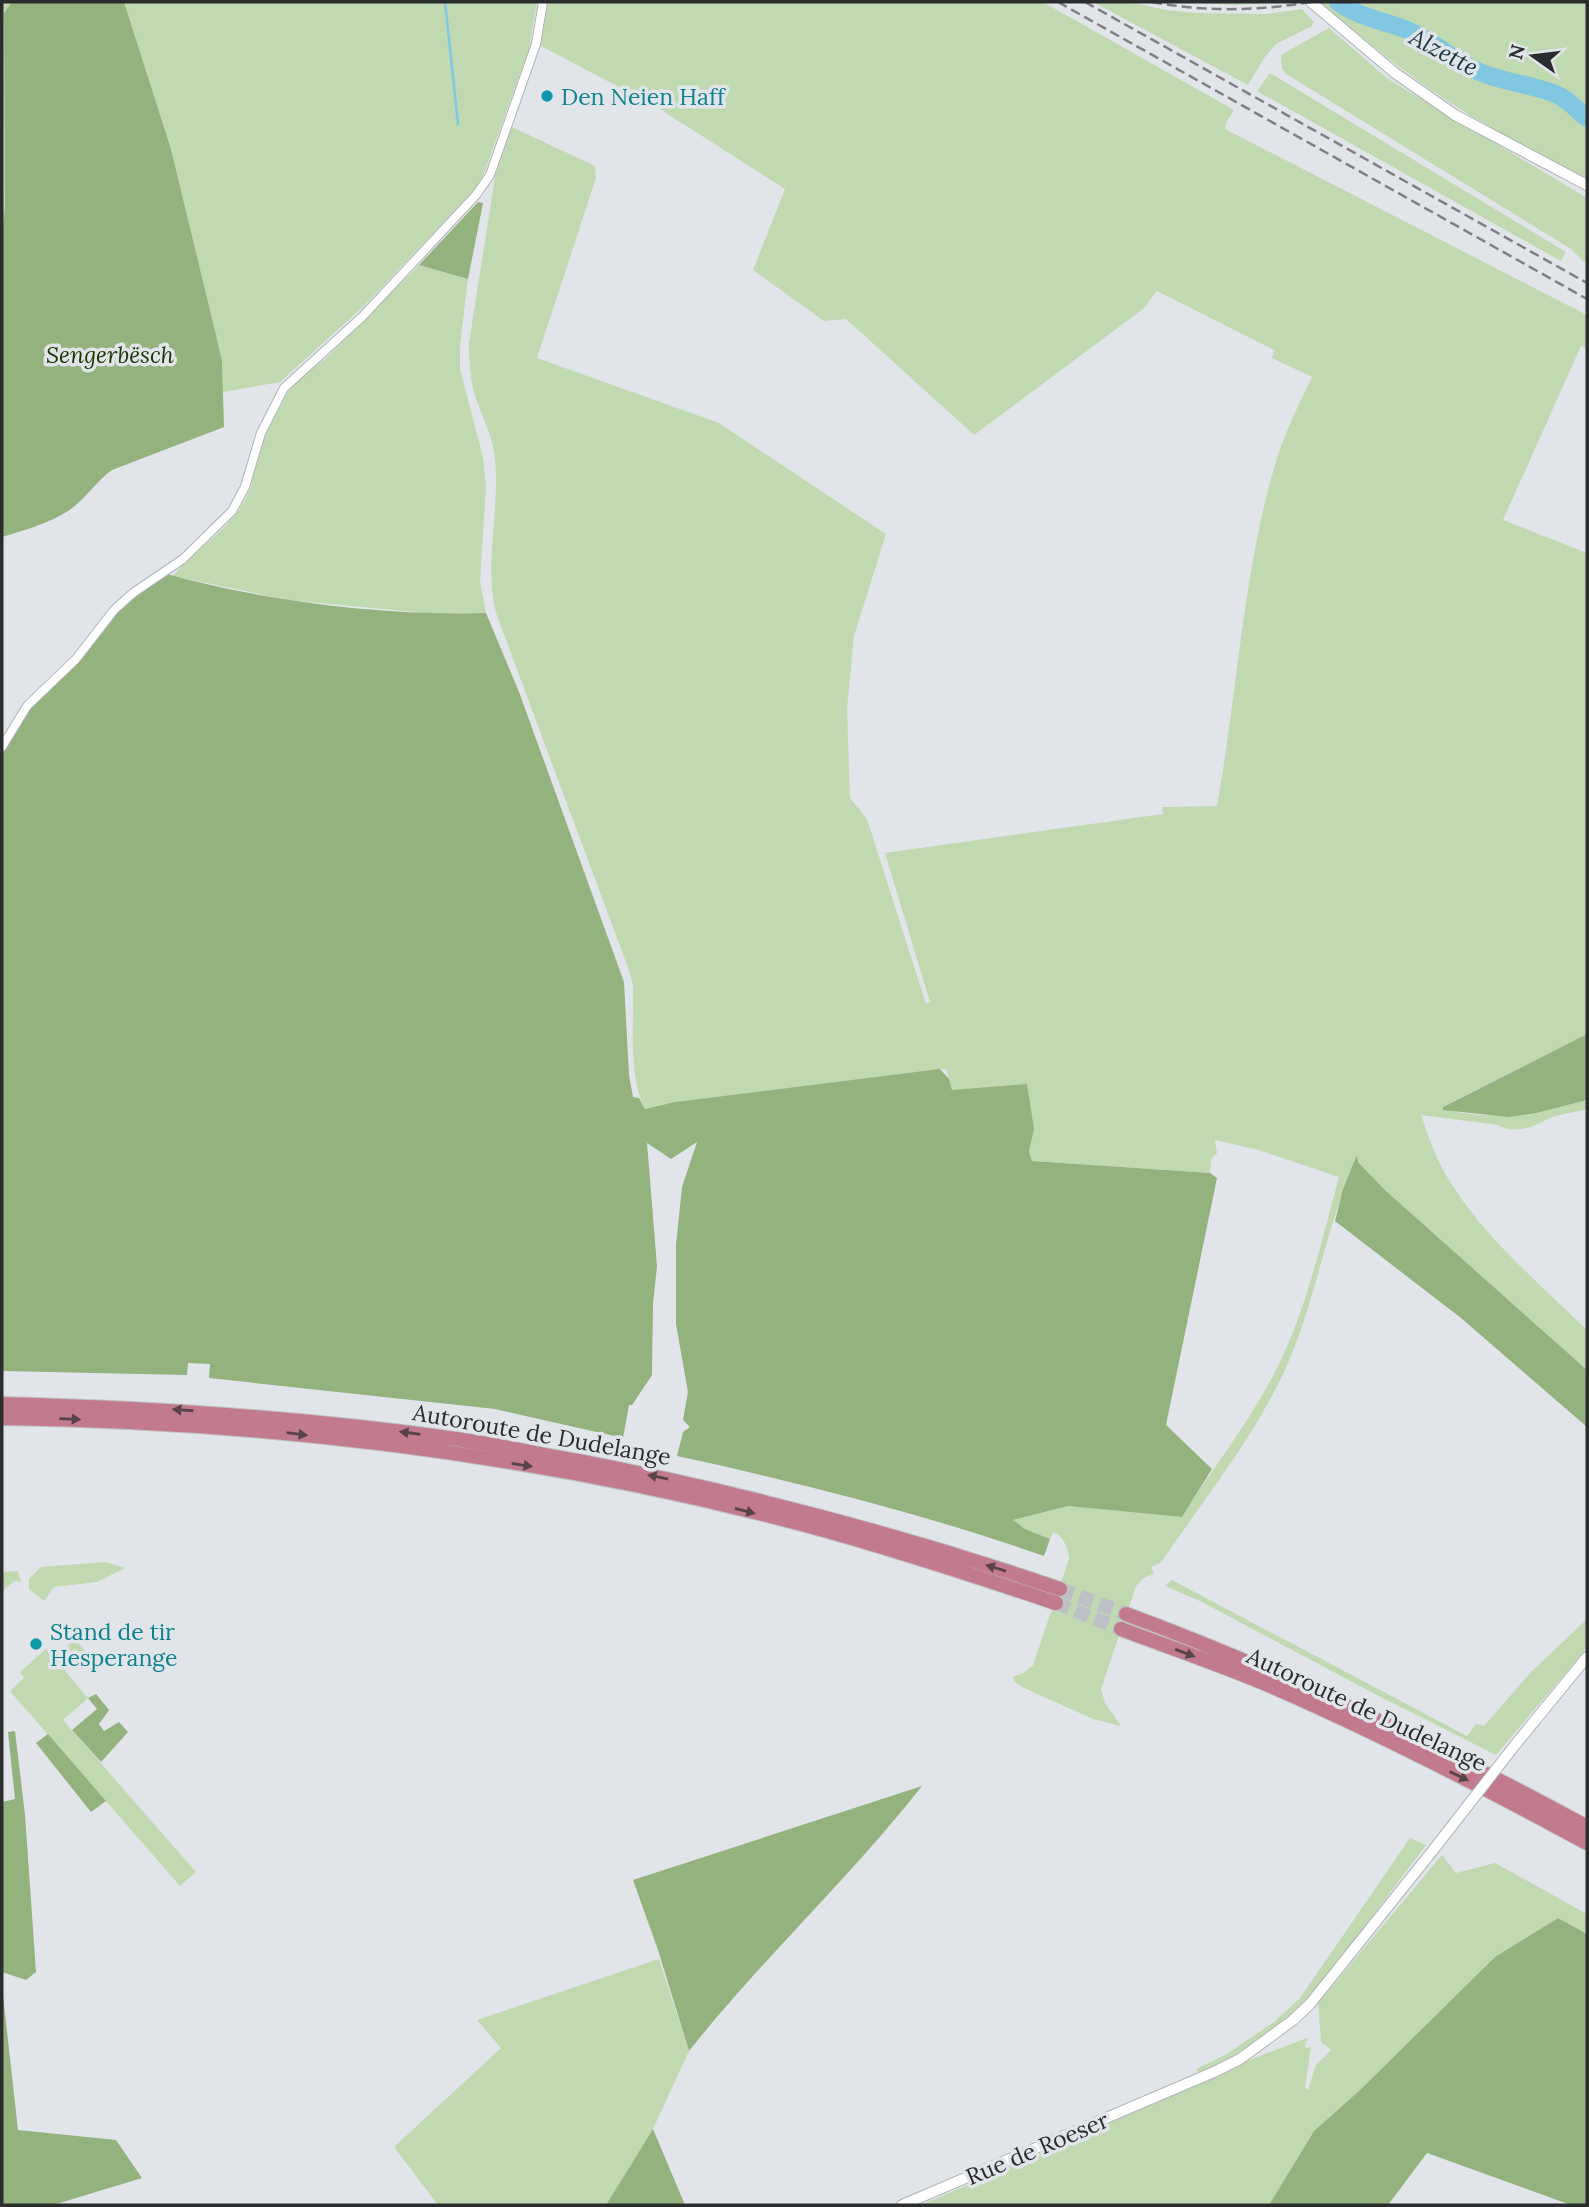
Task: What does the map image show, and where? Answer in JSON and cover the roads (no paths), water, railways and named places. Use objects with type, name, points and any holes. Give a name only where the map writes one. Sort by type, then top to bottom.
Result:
[{"type":"highway","name":"Autoroute de Dudelange","points":[[2,1404],[178,1410],[368,1427],[458,1440],[647,1474],[740,1495],[910,1541],[1058,1596],[821,1529],[553,1470],[410,1448],[269,1431],[162,1423],[2,1418]]},
{"type":"highway","name":"Autoroute de Dudelange","points":[[1126,1614],[1278,1675],[1391,1726],[1587,1827]]},
{"type":"highway","name":"Autoroute de Dudelange","points":[[1121,1629],[1270,1686],[1383,1738],[1587,1843]]},
{"type":"main road","points":[[1311,2],[1395,74],[1455,115],[1587,185]]},
{"type":"main road","name":"Rue de Roeser","points":[[902,2205],[1172,2091],[1240,2059],[1293,2020],[1310,2004],[1587,1657]]},
{"type":"street","points":[[2,747],[27,706],[76,659],[114,610],[183,559],[232,510],[245,488],[261,432],[284,388],[363,316],[477,195],[490,175],[536,44],[543,2]]},
{"type":"waterway","points":[[445,2],[458,124]]},
{"type":"waterway","name":"Alzette","points":[[1338,2],[1363,15],[1416,34],[1477,71],[1558,95],[1587,118]]},
{"type":"tunnel","points":[[1060,1589],[1126,1614]]},
{"type":"tunnel","points":[[1056,1603],[1121,1629]]},
{"type":"railway","points":[[1058,2],[1587,299]]},
{"type":"railway","points":[[1085,2],[1587,283]]},
{"type":"railway","points":[[1152,2],[1232,9],[1311,2]]},
{"type":"place","name":"Den Neien Haff","points":[[547,96]]},
{"type":"place","name":"Stand de tir Hesperange","points":[[36,1644]]},
{"type":"park label","name":"Sengerbësch","points":[[110,354]]}]
